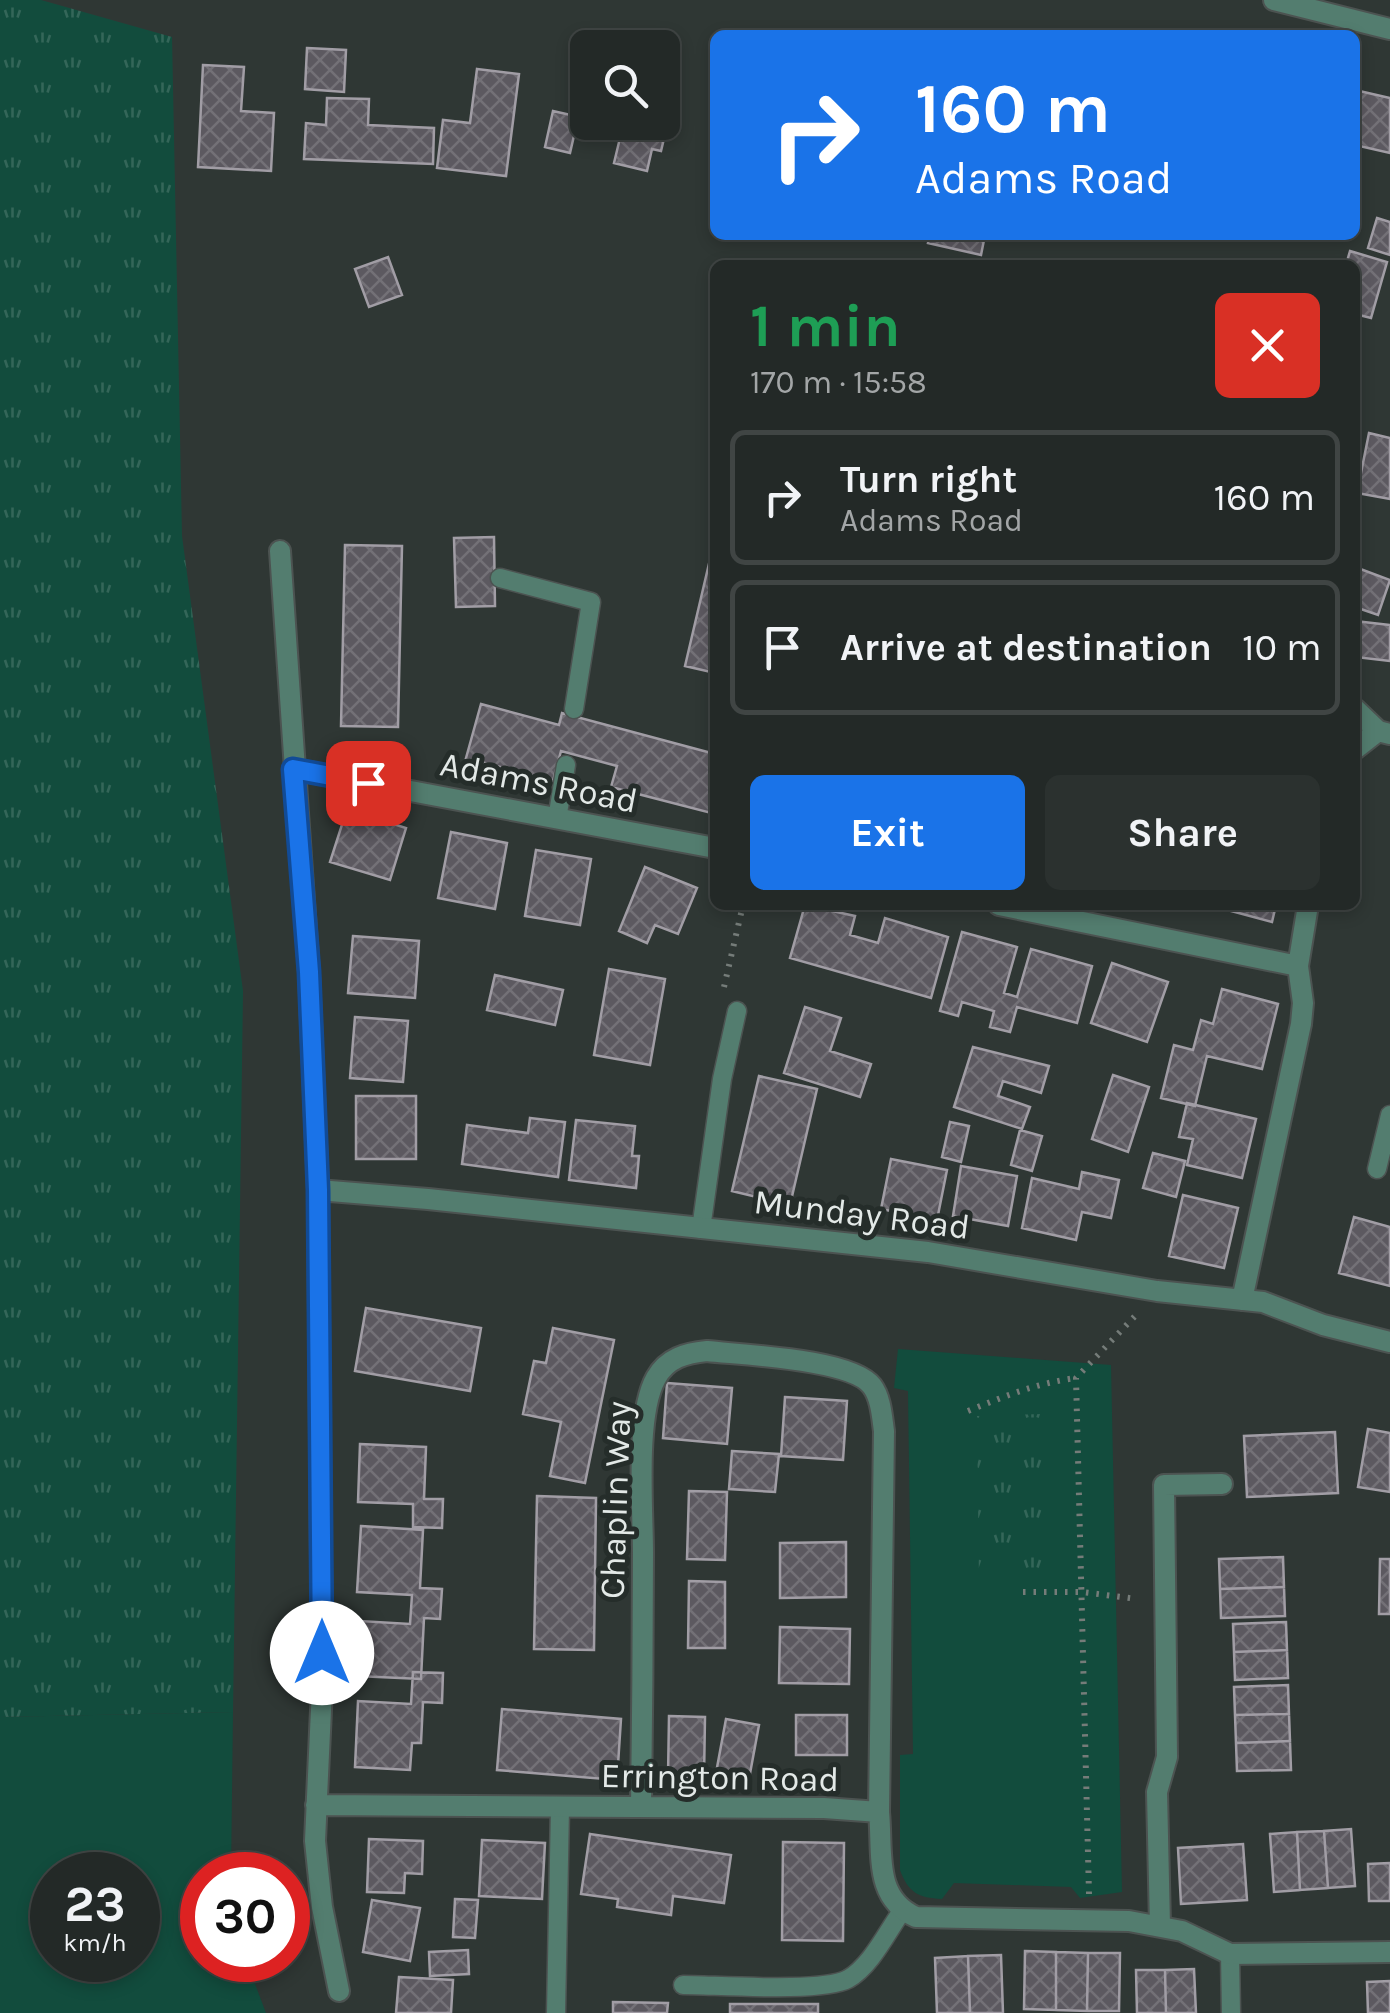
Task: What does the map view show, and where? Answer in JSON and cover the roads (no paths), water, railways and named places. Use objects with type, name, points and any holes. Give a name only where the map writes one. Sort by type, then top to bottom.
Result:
[{"type":"street","points":[[1274,0],[1332,6],[1390,28]]},
{"type":"street","points":[[280,551],[309,972],[318,1190],[322,1688],[316,1856],[339,1991]]},
{"type":"street","points":[[1360,713],[1384,732],[1360,746]]},
{"type":"street","name":"Adams Road","points":[[293,769],[710,847]]},
{"type":"street","points":[[1024,910],[1298,966]]},
{"type":"street","points":[[1242,1300],[1300,1024],[1298,966],[1307,910]]},
{"type":"street","name":"Munday Road","points":[[318,1190],[428,1198],[928,1252],[1158,1291],[1264,1302],[1324,1325],[1390,1342]]},
{"type":"street","name":"Chaplin Way","points":[[641,1807],[643,1464],[647,1403],[667,1362],[692,1352],[707,1351],[842,1367],[872,1386],[880,1406],[884,1432],[879,1812]]},
{"type":"street","points":[[1160,1926],[1156,1792],[1167,1757],[1164,1484],[1222,1484]]},
{"type":"street","name":"Errington Road","points":[[316,1805],[879,1812],[881,1874],[893,1903],[902,1911]]},
{"type":"street","points":[[902,1911],[916,1917],[952,1920],[1090,1920],[1160,1926],[1182,1931],[1230,1954],[1390,1952]]},
{"type":"lane","points":[[500,578],[591,602],[574,710]]},
{"type":"lane","points":[[556,819],[566,764]]},
{"type":"lane","points":[[701,1229],[722,1078],[737,1011]]},
{"type":"lane","points":[[1376,1169],[1390,1114]]},
{"type":"lane","points":[[556,2013],[560,1808]]},
{"type":"lane","points":[[682,1984],[805,1986],[845,1981],[859,1971],[902,1911]]},
{"type":"lane","points":[[1230,1954],[1230,2013]]}]
